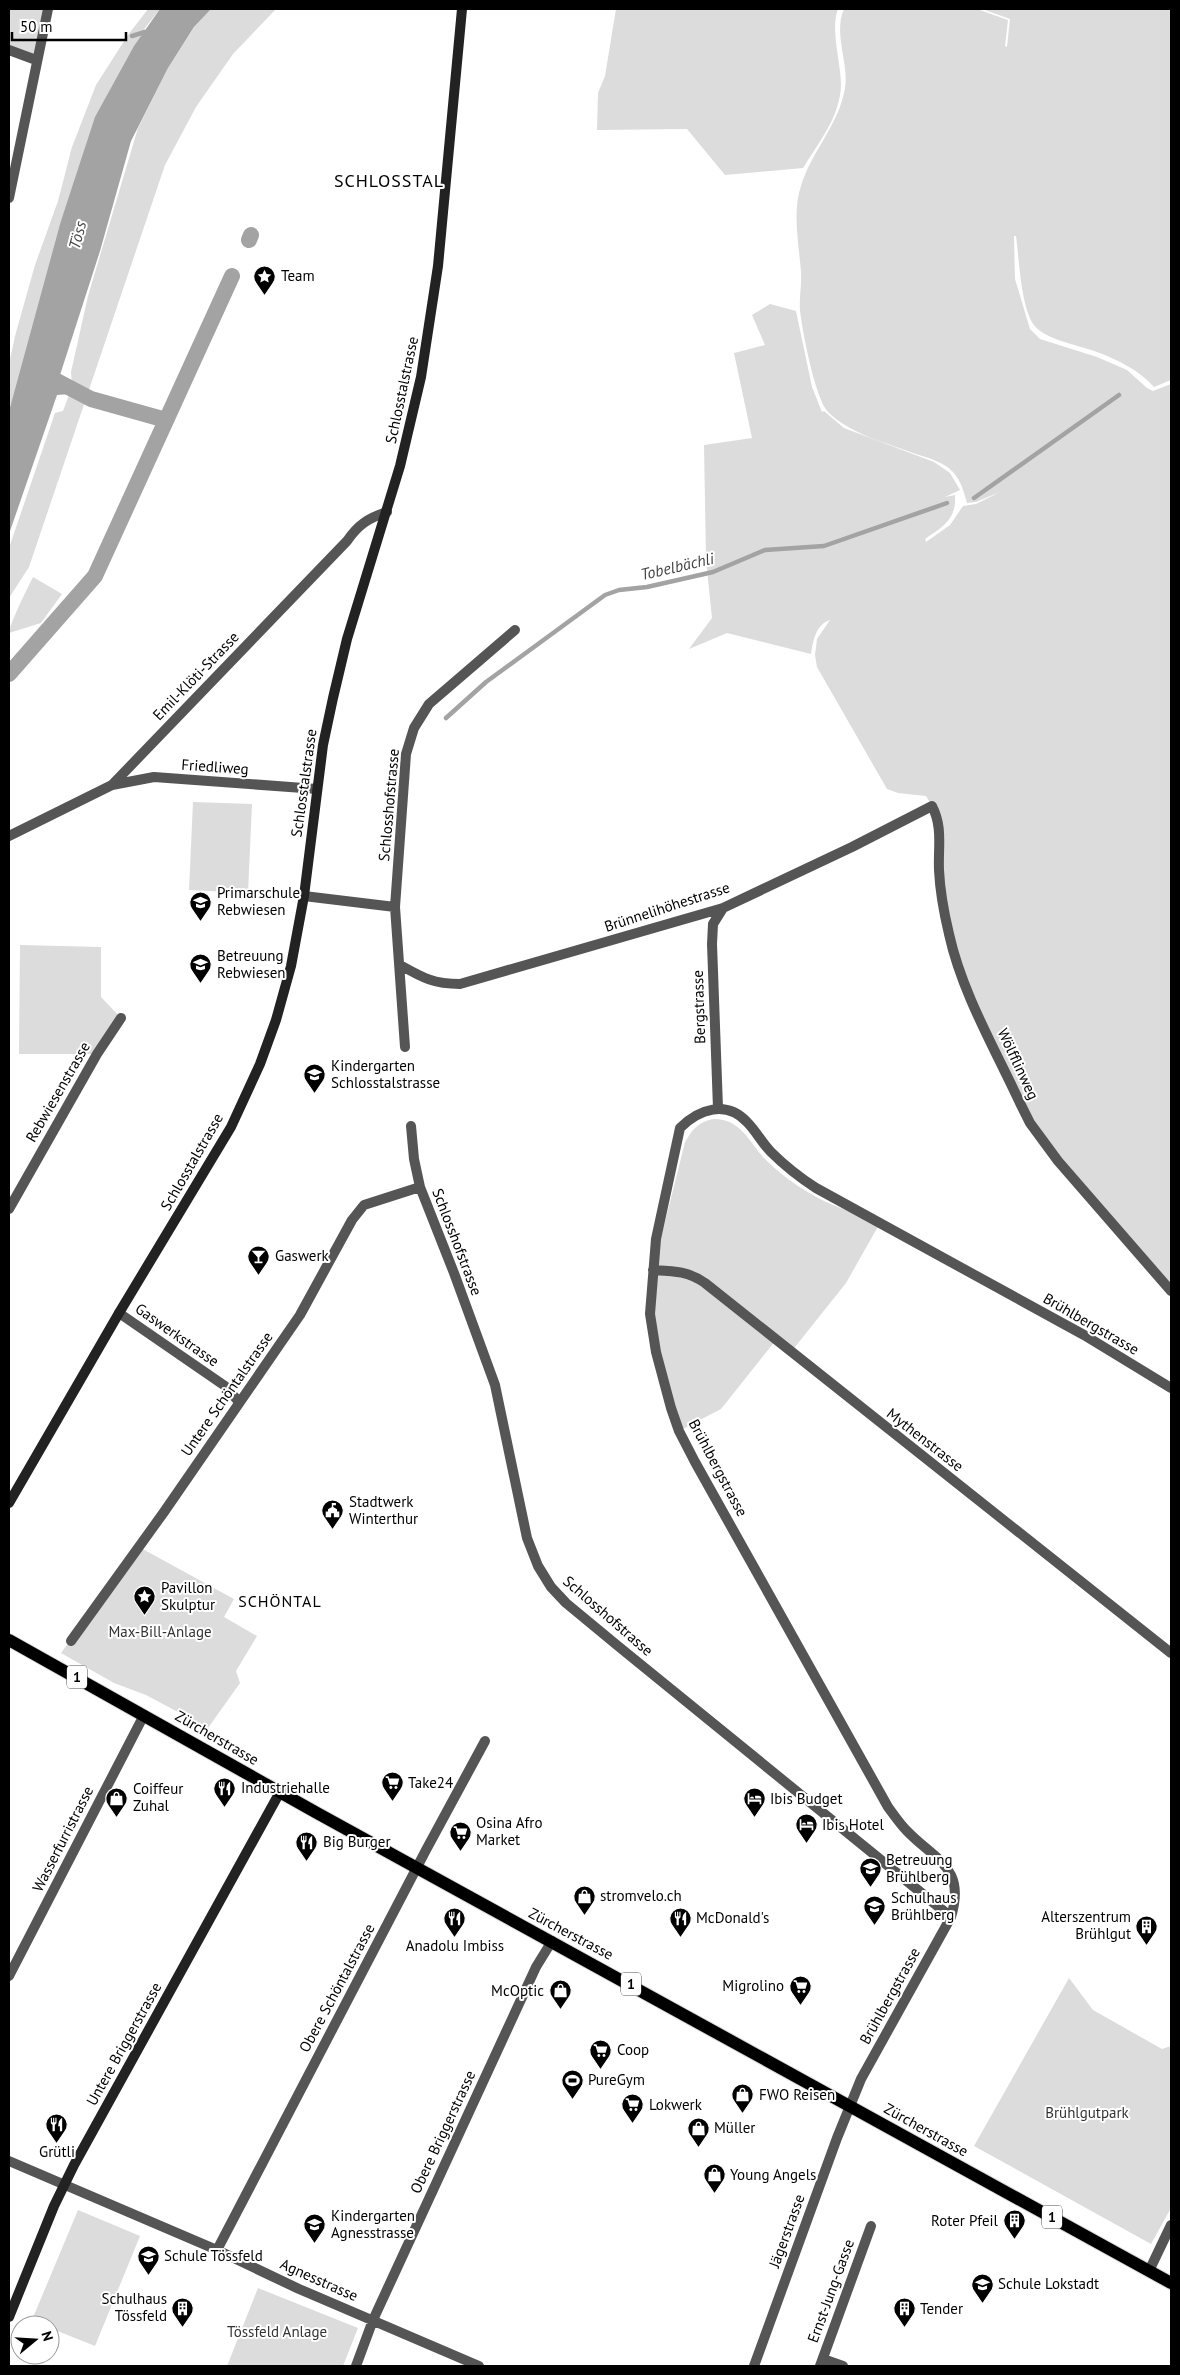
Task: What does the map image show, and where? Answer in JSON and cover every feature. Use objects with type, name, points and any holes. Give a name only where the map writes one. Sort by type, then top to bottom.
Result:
[{"type":"main road","name":"Schlosstalstrasse","points":[[9,1503],[119,1313],[231,1127],[260,1064],[276,1020],[291,966],[304,896],[323,744],[347,639],[412,420],[430,330],[447,183],[462,9]]},
{"type":"main road","name":"Zürcherstrasse","points":[[9,1640],[280,1792],[1171,2283]]},
{"type":"main road","name":"Untere Briggerstrasse","points":[[9,2317],[64,2185],[280,1792]]},
{"type":"street","points":[[9,190],[48,9]]},
{"type":"street","points":[[9,50],[36,60]]},
{"type":"street","name":"Emil-Klöti-Strasse","points":[[9,836],[112,785],[347,541],[357,527],[370,517],[386,512]]},
{"type":"street","name":"Schlosshofstrasse","points":[[405,1047],[395,908],[406,754],[414,728],[429,704],[514,630]]},
{"type":"street","name":"Friedliweg","points":[[112,785],[154,777],[317,789]]},
{"type":"street","name":"Brünnelihöhestrasse","points":[[400,965],[428,981],[441,984],[460,984],[723,908],[852,847],[932,806]]},
{"type":"street","name":"Wölfflinweg","points":[[932,806],[938,818],[940,828],[939,869],[942,902],[959,970],[1024,1110],[1035,1130],[1058,1161],[1171,1291]]},
{"type":"street","points":[[304,896],[395,908]]},
{"type":"street","name":"Bergstrasse","points":[[718,1108],[712,944],[713,924],[723,908]]},
{"type":"street","name":"Rebwiesenstrasse","points":[[9,1209],[97,1054],[121,1018]]},
{"type":"street","name":"Brühlbergstrasse","points":[[850,2106],[861,2079],[951,1917],[956,1892],[948,1868],[908,1832],[888,1807],[679,1431],[656,1352],[650,1314],[656,1239],[680,1128],[690,1118],[718,1108],[733,1111],[747,1122],[770,1151],[796,1176],[1084,1335],[1171,1388]]},
{"type":"street","name":"Schlosshofstrasse","points":[[411,1126],[414,1159],[420,1187],[495,1385],[527,1538],[538,1566],[551,1587],[566,1603],[618,1646],[951,1917]]},
{"type":"street","name":"Untere Schöntalstrasse","points":[[71,1641],[164,1512],[300,1316],[352,1220],[364,1205],[420,1187]]},
{"type":"street","name":"Mythenstrasse","points":[[653,1270],[680,1271],[693,1275],[705,1283],[1171,1653]]},
{"type":"street","name":"Gaswerkstrasse","points":[[119,1313],[225,1386],[239,1402]]},
{"type":"street","name":"Wasserfurristrasse","points":[[10,1971],[144,1715]]},
{"type":"street","name":"Obere Schöntalstrasse","points":[[218,2250],[417,1867],[485,1741]]},
{"type":"street","name":"Obere Briggerstrasse","points":[[356,2366],[373,2320],[536,1967],[552,1941]]},
{"type":"street","name":"Jägerstrasse","points":[[754,2366],[850,2106]]},
{"type":"street","name":"Agnesstrasse","points":[[9,2161],[218,2250],[299,2289],[479,2366]]},
{"type":"street","points":[[1149,2271],[1171,2225]]},
{"type":"street","name":"Ernst-Jung-Gasse","points":[[821,2362],[871,2226]]},
{"type":"street","points":[[821,2362],[843,2366]]},
{"type":"green space","points":[[9,9],[48,9],[36,60],[9,50]]},
{"type":"green space","points":[[148,9],[160,9],[145,28],[60,224],[9,411],[9,364],[15,336],[35,265],[58,201],[72,147],[96,85],[128,35]]},
{"type":"green space","points":[[211,9],[276,9],[233,54],[196,107],[165,165],[29,567],[9,598],[9,548],[55,413],[63,411],[72,387],[71,372],[88,296],[138,128],[168,68],[195,26]]},
{"type":"green space","points":[[616,9],[838,9],[835,26],[841,76],[840,97],[828,129],[803,168],[725,175],[687,129],[597,130],[598,93],[605,76]]},
{"type":"green space","points":[[844,9],[977,9],[1008,20],[1005,46],[1007,47],[1010,19],[982,9],[1171,9],[1171,380],[1154,387],[1142,375],[1120,362],[1097,352],[1046,335],[1039,330],[1034,325],[1026,307],[1016,236],[1014,236],[1015,279],[1030,329],[1040,339],[1097,357],[1127,370],[1153,391],[1171,384],[1171,1291],[1058,1161],[1020,1103],[949,936],[932,806],[926,796],[898,793],[887,789],[817,667],[815,655],[817,639],[830,620],[818,629],[811,654],[727,633],[689,649],[712,618],[706,560],[704,445],[752,438],[734,353],[765,345],[752,315],[770,304],[796,311],[812,387],[822,412],[824,411],[844,428],[934,462],[950,473],[960,490],[945,497],[955,495],[954,511],[947,522],[925,539],[926,542],[950,525],[963,506],[976,504],[1000,492],[976,502],[967,503],[956,475],[945,466],[869,437],[847,426],[828,412],[818,393],[806,347],[800,310],[801,277],[797,207],[798,196],[806,173],[842,101],[846,78],[840,28]]},
{"type":"green space","points":[[33,577],[62,594],[41,623],[9,633],[15,614]]},
{"type":"green space","points":[[193,802],[252,804],[248,893],[189,890]]},
{"type":"green space","points":[[20,945],[101,947],[101,997],[121,1018],[97,1054],[19,1054]]},
{"type":"green space","points":[[714,1119],[724,1120],[738,1127],[773,1167],[806,1191],[833,1205],[880,1223],[846,1283],[791,1352],[776,1340],[721,1409],[679,1431],[656,1352],[653,1270],[685,1142],[696,1127]]},
{"type":"green space","name":"Max-Bill-Anlage","points":[[139,1547],[234,1599],[224,1617],[257,1636],[236,1671],[240,1683],[208,1728],[146,1695],[114,1683],[61,1653]]},
{"type":"green space","name":"Brühlgutpark","points":[[1069,1978],[1093,2010],[1162,2049],[1171,2046],[1171,2208],[1151,2244],[974,2146]]},
{"type":"green space","points":[[78,2210],[140,2236],[95,2346],[60,2332],[60,2315],[34,2315]]},
{"type":"green space","name":"Tössfeld Anlage","points":[[258,2288],[358,2328],[343,2366],[227,2366]]},
{"type":"water","name":"Töss","points":[[160,9],[211,9],[194,27],[168,68],[131,141],[100,251],[60,375],[72,387],[70,394],[57,395],[9,534],[9,411],[60,224],[95,117],[134,46]]},
{"type":"waterway","points":[[132,36],[145,32]]},
{"type":"waterway","points":[[249,240],[251,235]]},
{"type":"waterway","points":[[9,674],[95,576],[232,276]]},
{"type":"waterway","points":[[53,379],[91,399],[166,420]]},
{"type":"waterway","points":[[974,498],[1119,395]]},
{"type":"waterway","name":"Tobelbächli","points":[[446,718],[486,682],[605,595],[619,590],[647,587],[713,572],[765,550],[824,546],[947,503]]},
{"type":"place","name":"Team","points":[[265,295]]},
{"type":"place","name":"Primarschule Rebwiesen","points":[[201,921]]},
{"type":"place","name":"Betreuung Rebwiesen","points":[[201,984]]},
{"type":"place","name":"Kindergarten Schlosstalstrasse","points":[[315,1094]]},
{"type":"place","name":"Gaswerk","points":[[259,1275]]},
{"type":"place","name":"Stadtwerk Winterthur","points":[[333,1530]]},
{"type":"place","name":"Pavillon Skulptur","points":[[145,1616]]},
{"type":"place","name":"Take24","points":[[392,1802]]},
{"type":"place","name":"Industriehalle","points":[[225,1807]]},
{"type":"place","name":"Coiffeur Zuhal","points":[[117,1817]]},
{"type":"place","name":"Ibis Budget","points":[[754,1818]]},
{"type":"place","name":"Ibis Hotel","points":[[806,1844]]},
{"type":"place","name":"Osina Afro Market","points":[[460,1851]]},
{"type":"place","name":"Big Burger","points":[[307,1861]]},
{"type":"place","name":"Betreuung Brühlberg","points":[[870,1888]]},
{"type":"place","name":"stromvelo.ch","points":[[584,1915]]},
{"type":"place","name":"Schulhaus Brühlberg","points":[[875,1926]]},
{"type":"place","name":"Anadolu Imbiss","points":[[455,1937]]},
{"type":"place","name":"McDonald's","points":[[680,1937]]},
{"type":"place","name":"Alterszentrum Brühlgut","points":[[1147,1945]]},
{"type":"place","name":"Migrolino","points":[[800,2005]]},
{"type":"place","name":"McOptic","points":[[560,2010]]},
{"type":"place","name":"Coop","points":[[601,2069]]},
{"type":"place","name":"PureGym","points":[[572,2099]]},
{"type":"place","name":"FWO Reisen","points":[[743,2114]]},
{"type":"place","name":"Lokwerk","points":[[633,2124]]},
{"type":"place","name":"Grütli","points":[[57,2143]]},
{"type":"place","name":"Müller","points":[[698,2147]]},
{"type":"place","name":"Young Angels","points":[[714,2194]]},
{"type":"place","name":"Roter Pfeil","points":[[1014,2240]]},
{"type":"place","name":"Kindergarten Agnesstrasse","points":[[315,2244]]},
{"type":"place","name":"Schule Tössfeld","points":[[148,2275]]},
{"type":"place","name":"Schule Lokstadt","points":[[982,2303]]},
{"type":"place","name":"Schulhaus Tössfeld","points":[[183,2327]]},
{"type":"place","name":"Tender","points":[[904,2328]]},
{"type":"district","name":"SCHLOSSTAL","points":[[389,181]]},
{"type":"district","name":"SCHÖNTAL","points":[[280,1601]]}]
